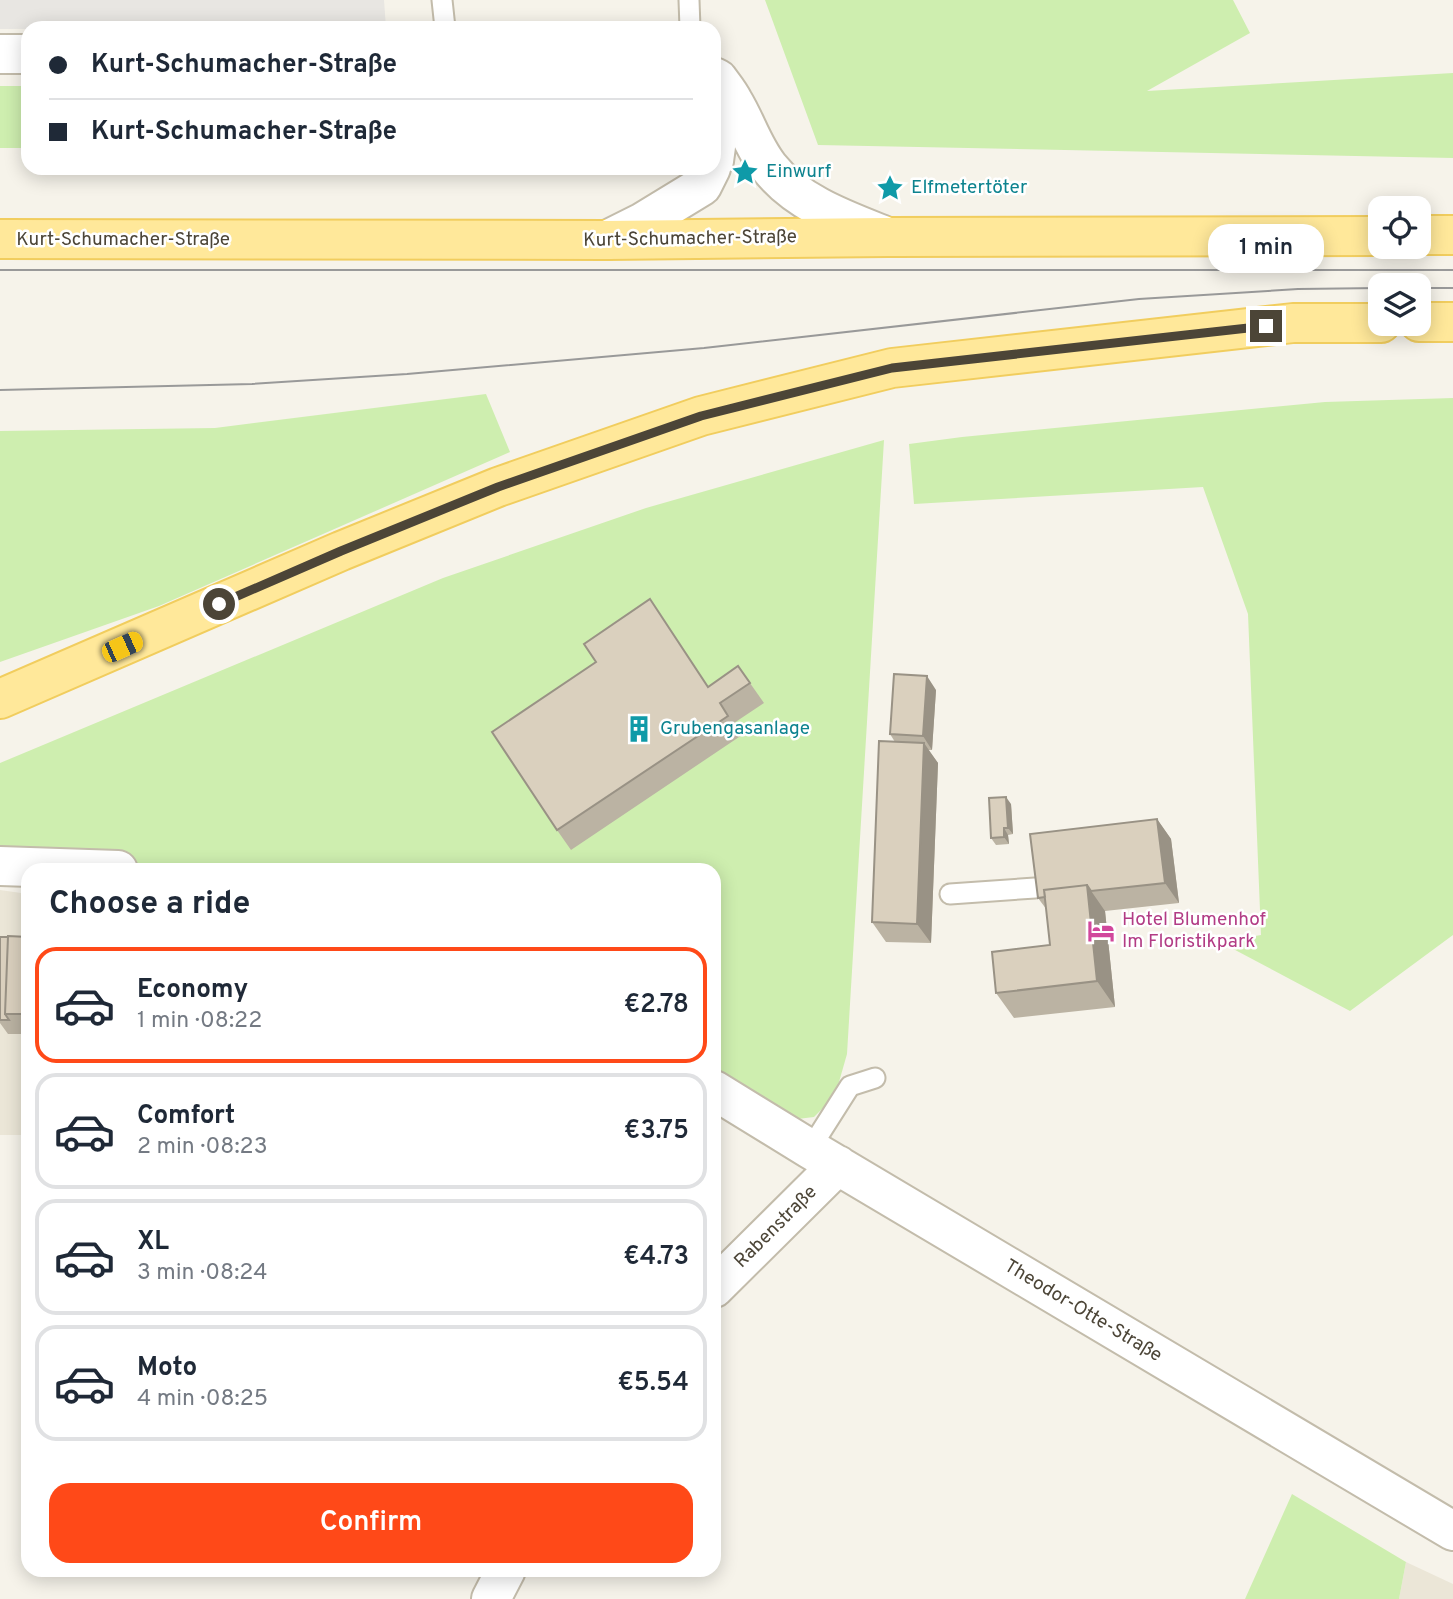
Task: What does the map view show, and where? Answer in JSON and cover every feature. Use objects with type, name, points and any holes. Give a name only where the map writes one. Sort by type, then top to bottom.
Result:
[{"type":"main road","points":[[1431,235],[1453,235]]},
{"type":"main road","name":"Kurt-Schumacher-Straße","points":[[0,239],[607,240],[1368,236]]},
{"type":"main road","points":[[1431,322],[1453,322]]},
{"type":"main road","points":[[0,699],[341,551],[498,487],[701,416],[892,368],[1293,323],[1368,323]]},
{"type":"street","points":[[0,54],[21,54]]},
{"type":"street","points":[[721,83],[769,168],[790,188],[817,207],[888,237]]},
{"type":"street","points":[[607,240],[643,222],[702,186],[708,175]]},
{"type":"street","points":[[0,866],[21,867]]},
{"type":"street","name":"Theodor-Otte-Straße","points":[[721,1094],[1453,1531]]},
{"type":"street","name":"Rabenstraße","points":[[721,1280],[824,1157]]},
{"type":"street","points":[[491,1599],[502,1577]]},
{"type":"lane","points":[[442,0],[444,21]]},
{"type":"lane","points":[[689,0],[690,21]]},
{"type":"lane","points":[[950,894],[1035,888]]},
{"type":"lane","points":[[824,1157],[850,1086],[875,1078]]},
{"type":"shaded area","points":[[0,0],[384,0],[386,21],[21,21],[21,29],[0,29]]},
{"type":"shaded area","points":[[0,890],[21,893],[21,1135],[0,1135]]},
{"type":"shaded area","points":[[1406,1562],[1453,1584],[1453,1599],[1399,1599]]},
{"type":"green space","points":[[765,0],[1233,0],[1250,33],[1147,91],[1453,73],[1453,158],[818,145]]},
{"type":"green space","points":[[0,86],[21,86],[21,148],[0,148]]},
{"type":"green space","points":[[486,394],[510,452],[159,606],[0,662],[0,431],[215,428]]},
{"type":"green space","points":[[1453,398],[1453,935],[1350,1011],[1220,942],[1261,935],[1248,614],[1203,487],[914,504],[909,444],[1325,402]]},
{"type":"green space","points":[[884,440],[847,1054],[835,1096],[814,1117],[789,1120],[721,1080],[721,863],[137,863],[0,854],[0,763],[443,578],[646,508]]},
{"type":"green space","points":[[1292,1494],[1406,1562],[1399,1599],[1245,1599]]},
{"type":"building","name":"Grubengasanlage","points":[[650,599],[708,687],[738,666],[750,683],[720,703],[728,716],[557,830],[492,732],[596,662],[584,644]]},
{"type":"building","points":[[894,674],[927,676],[923,736],[890,734]]},
{"type":"building","points":[[879,741],[924,743],[917,924],[872,922]]},
{"type":"building","points":[[1006,797],[1008,828],[1004,828],[1004,837],[991,838],[989,798]]},
{"type":"building","points":[[1157,819],[1165,883],[1091,891],[1087,885],[1044,890],[1045,897],[1038,898],[1030,834]]},
{"type":"building","points":[[1087,885],[1097,981],[996,993],[992,952],[1050,945],[1044,890]]},
{"type":"building","points":[[8,936],[21,937],[21,1014],[5,1014]]},
{"type":"building","points":[[0,937],[8,937],[5,1014],[9,1020],[0,1020]]},
{"type":"tram line","points":[[0,270],[1453,270]]},
{"type":"tram line","points":[[0,390],[252,384],[407,374],[704,348],[1139,299],[1298,289],[1368,288]]},
{"type":"tram line","points":[[1431,288],[1453,288]]},
{"type":"place","name":"Einwurf","points":[[745,172]]},
{"type":"place","name":"Elfmetertöter","points":[[890,188]]},
{"type":"place","name":"Grubengasanlage","points":[[639,729]]},
{"type":"place","name":"Hotel Blumenhof Im Floristikpark","points":[[1101,931]]},
{"type":"route","points":[[219,604],[498,487],[701,416],[892,368],[1266,326]]}]
